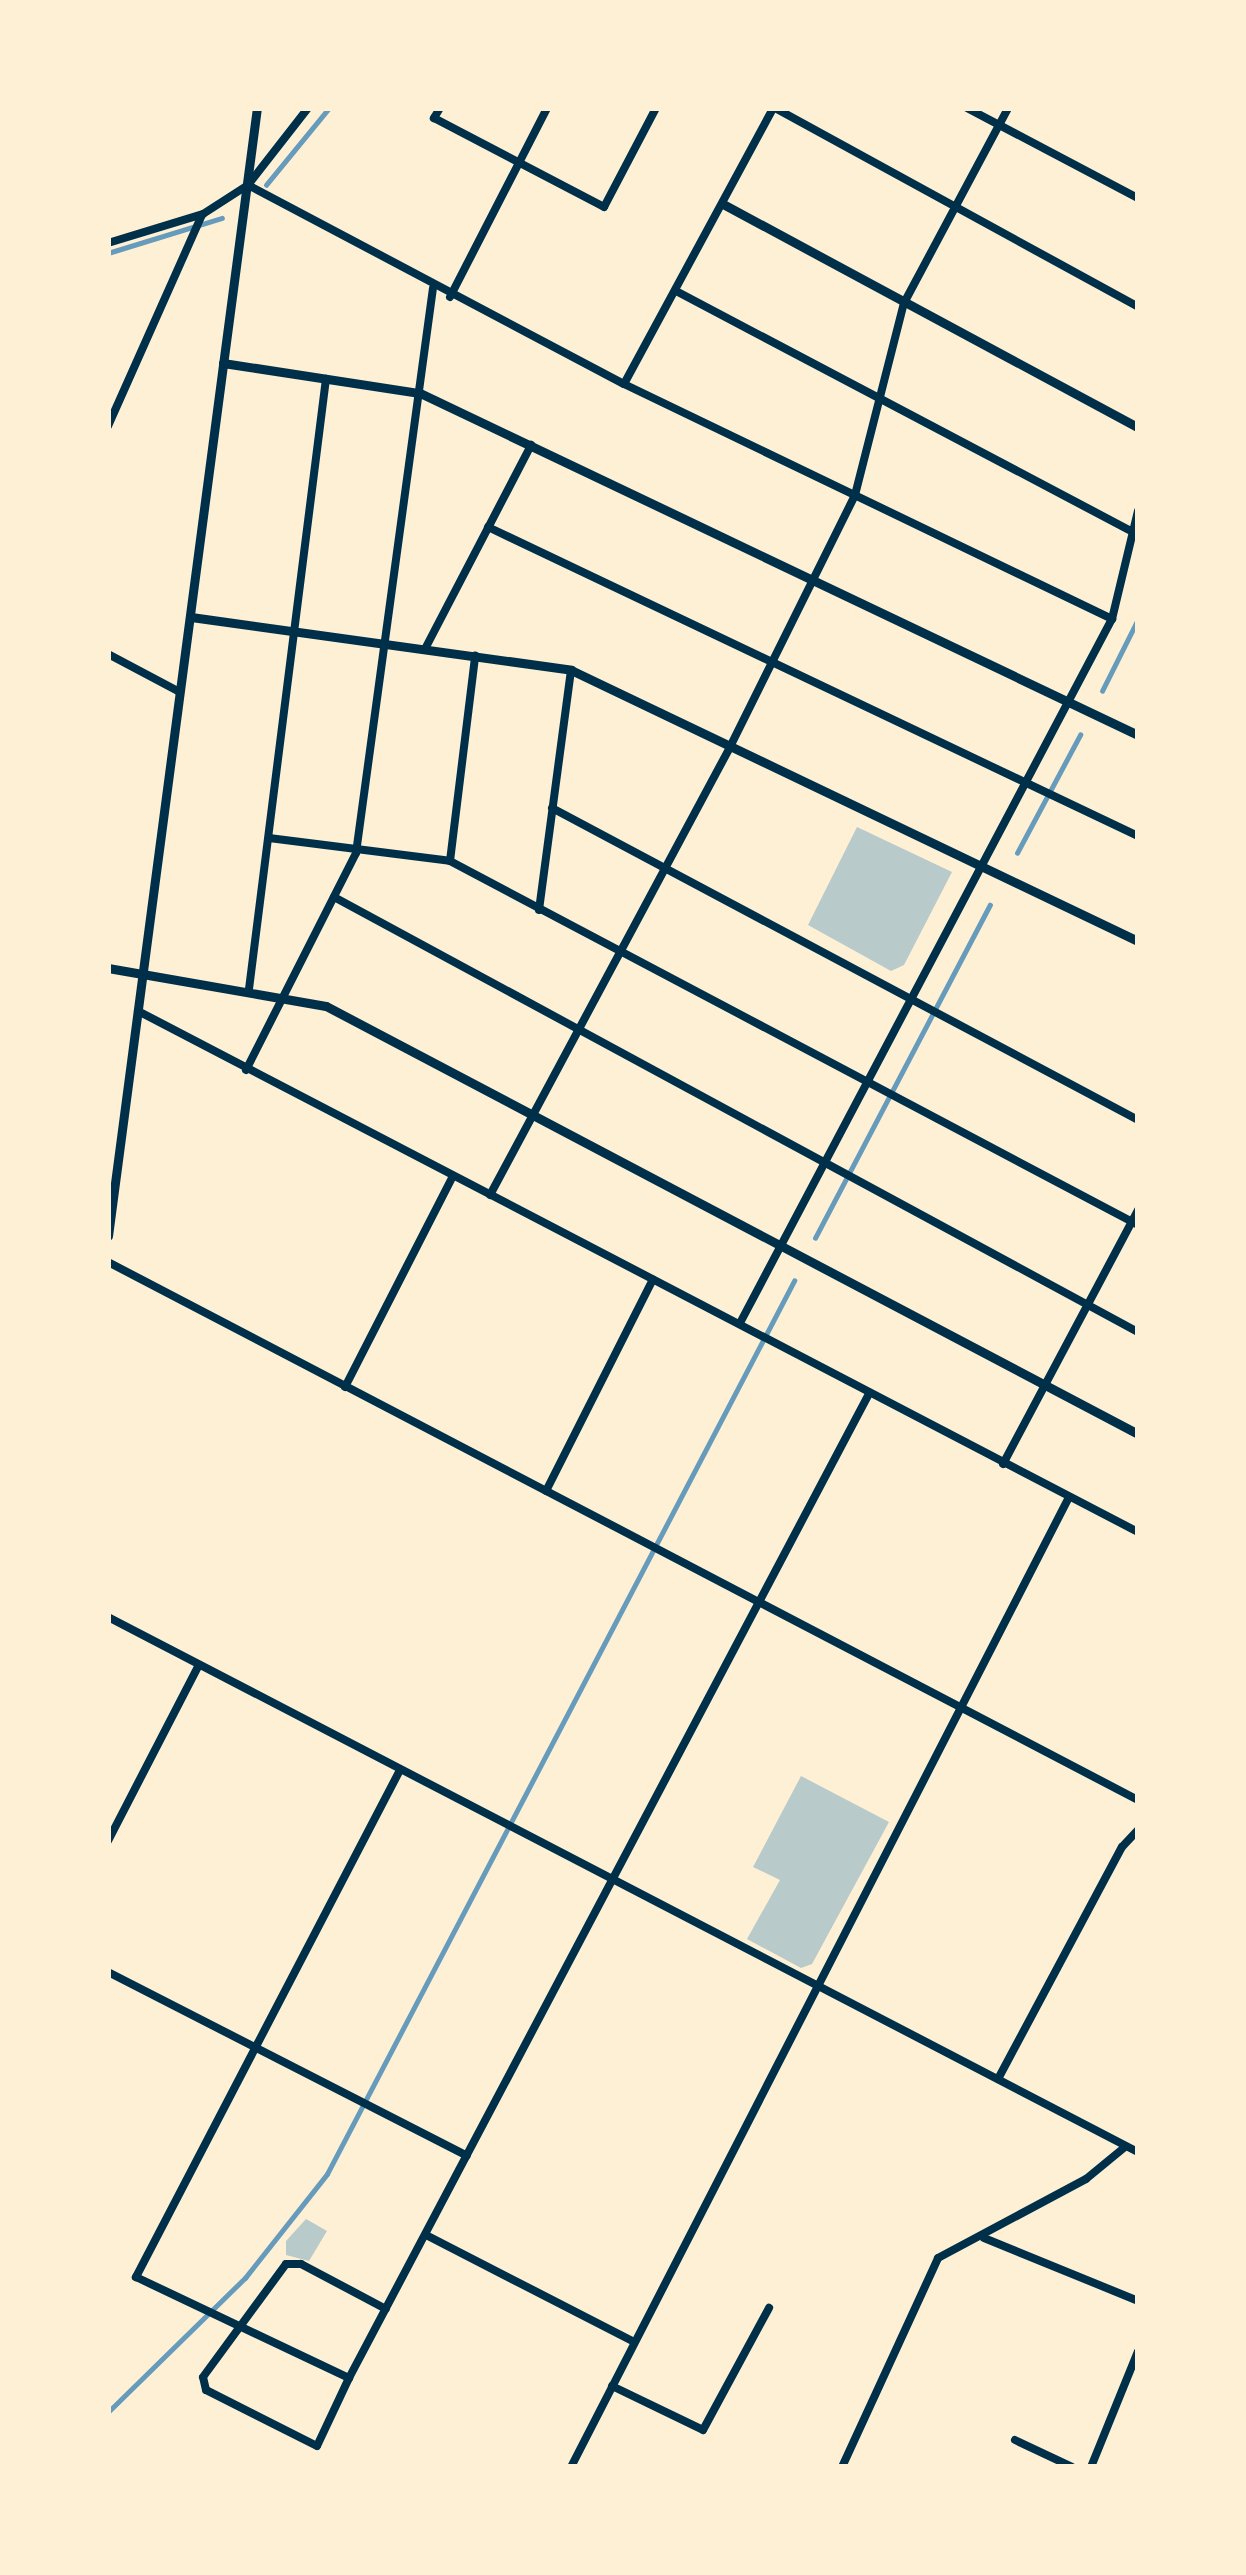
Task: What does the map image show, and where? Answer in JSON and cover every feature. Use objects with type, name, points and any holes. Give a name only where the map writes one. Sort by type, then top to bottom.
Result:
[{"type":"street","points":[[108,1236],[257,108]]},
{"type":"street","points":[[108,243],[201,217],[248,185],[308,108]]},
{"type":"street","points":[[440,108],[434,118],[604,207],[656,108]]},
{"type":"street","points":[[449,296],[548,108]]},
{"type":"street","points":[[624,384],[774,108],[1138,307]]},
{"type":"street","points":[[967,108],[1138,198]]},
{"type":"street","points":[[490,1196],[729,749],[814,578],[854,494],[904,303],[1009,108]]},
{"type":"street","points":[[248,185],[433,288],[624,384],[1112,619]]},
{"type":"street","points":[[723,204],[1138,427]]},
{"type":"street","points":[[108,426],[201,217]]},
{"type":"street","points":[[246,1070],[356,853],[433,288]]},
{"type":"street","points":[[676,292],[1133,532]]},
{"type":"street","points":[[223,363],[420,393],[1138,735]]},
{"type":"street","points":[[249,989],[326,379]]},
{"type":"street","points":[[426,647],[531,445]]},
{"type":"street","points":[[740,1323],[1112,619],[1138,511]]},
{"type":"street","points":[[488,527],[1138,836]]},
{"type":"street","points":[[191,616],[571,670],[1138,941]]},
{"type":"street","points":[[108,654],[178,691]]},
{"type":"street","points":[[450,861],[475,654]]},
{"type":"street","points":[[539,910],[571,670]]},
{"type":"street","points":[[552,808],[915,994],[1138,1120]]},
{"type":"street","points":[[268,838],[356,853],[450,861],[1135,1223]]},
{"type":"street","points":[[334,897],[1138,1332]]},
{"type":"street","points":[[108,968],[285,994],[326,1006],[1138,1434]]},
{"type":"street","points":[[138,1011],[1138,1532]]},
{"type":"street","points":[[345,1387],[452,1176]]},
{"type":"street","points":[[1003,1463],[1138,1210]]},
{"type":"street","points":[[108,1262],[1138,1801]]},
{"type":"street","points":[[546,1491],[653,1279]]},
{"type":"street","points":[[386,2309],[301,2264],[286,2264],[203,2377],[206,2390],[317,2446],[869,1394]]},
{"type":"street","points":[[571,2467],[1069,1497]]},
{"type":"street","points":[[108,1617],[1138,2152]]},
{"type":"street","points":[[108,1841],[200,1665]]},
{"type":"street","points":[[350,2378],[136,2277],[400,1770]]},
{"type":"street","points":[[998,2079],[1138,1830]]},
{"type":"street","points":[[108,1972],[466,2156]]},
{"type":"street","points":[[842,2467],[938,2258],[1086,2179],[1125,2147]]},
{"type":"street","points":[[426,2235],[632,2341]]},
{"type":"street","points":[[983,2238],[1138,2301]]},
{"type":"street","points":[[613,2386],[703,2430],[769,2308]]},
{"type":"street","points":[[1091,2467],[1138,2351]]},
{"type":"street","points":[[1015,2440],[1072,2467]]},
{"type":"shaded area","points":[[857,827],[952,872],[904,965],[891,971],[808,925]]},
{"type":"shaded area","points":[[801,1776],[889,1822],[812,1964],[801,1968],[747,1939],[780,1880],[753,1867]]},
{"type":"shaded area","points":[[306,2219],[327,2231],[309,2261],[286,2255],[286,2241]]},
{"type":"waterway","points":[[266,185],[329,108]]},
{"type":"waterway","points":[[108,253],[222,218]]},
{"type":"waterway","points":[[1102,691],[1138,619]]},
{"type":"waterway","points":[[1017,853],[1080,735]]},
{"type":"waterway","points":[[815,1238],[990,905]]},
{"type":"waterway","points":[[108,2412],[245,2278],[327,2174],[794,1281]]}]
